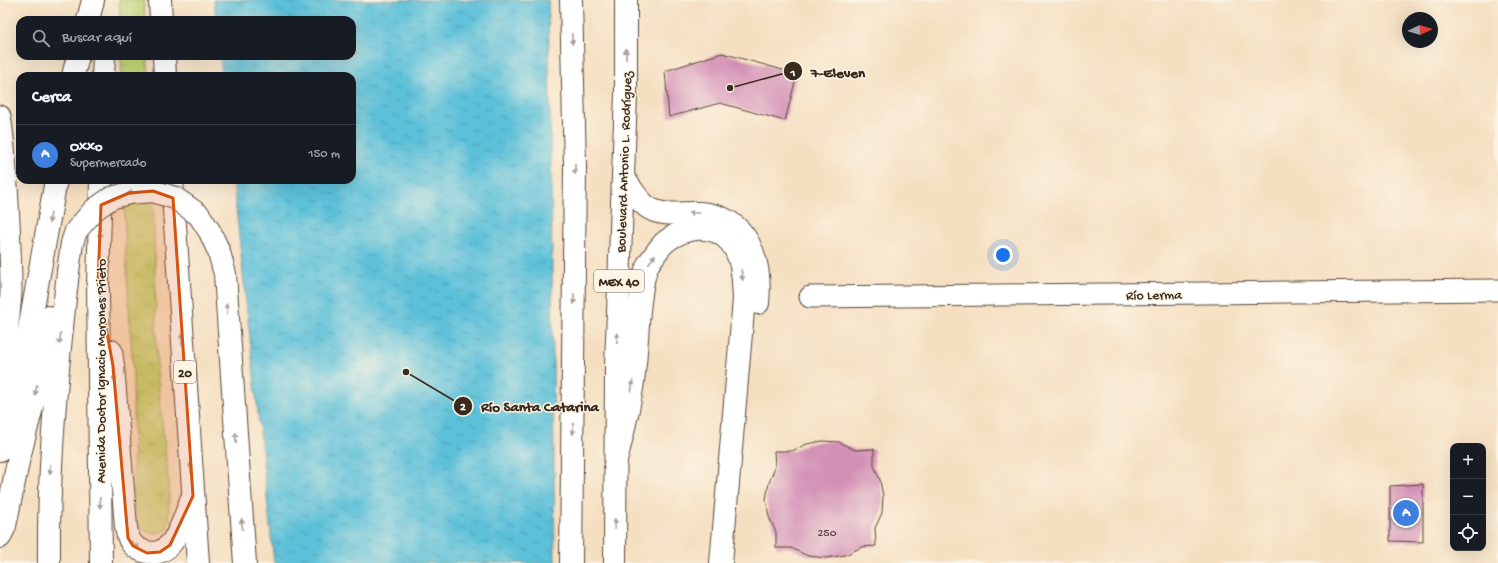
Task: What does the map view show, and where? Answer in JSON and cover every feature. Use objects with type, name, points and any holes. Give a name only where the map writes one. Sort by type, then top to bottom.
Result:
[{"type":"main road","points":[[89,16],[93,0]]},
{"type":"main road","points":[[104,0],[104,16]]},
{"type":"main road","points":[[160,0],[161,16]]},
{"type":"main road","name":"MEX 40","points":[[571,0],[575,166],[571,563]]},
{"type":"main road","name":"Boulevard Antonio L. Rodríguez","points":[[615,563],[614,465],[616,366],[624,177],[626,0]]},
{"type":"main road","points":[[74,72],[77,60]]},
{"type":"main road","points":[[104,60],[104,72]]},
{"type":"main road","points":[[164,60],[165,72]]},
{"type":"main road","points":[[624,177],[646,206],[663,212],[711,214],[721,218],[740,231],[754,252],[757,265],[759,294],[753,361],[733,526],[731,563]]},
{"type":"main road","points":[[0,450],[29,330],[55,184]]},
{"type":"main road","name":"Avenida Doctor Ignacio Morones Prieto","points":[[101,184],[98,283],[101,563]]},
{"type":"main road","name":"20","points":[[172,184],[198,563]]},
{"type":"main road","points":[[49,562],[49,479],[53,410],[72,244],[76,231],[94,210],[111,198],[129,193],[153,191],[175,198],[198,215],[210,232],[219,252],[224,274],[245,563]]},
{"type":"main road","points":[[614,465],[632,388],[642,287],[648,264],[664,244],[676,236],[696,229],[706,228],[714,230],[724,235],[732,244],[740,259],[744,299],[721,563]]},
{"type":"main road","points":[[0,537],[5,526],[18,462],[35,395],[51,309],[58,288],[68,272]]},
{"type":"main road","points":[[98,283],[113,366],[126,527],[128,538],[133,546],[146,552],[160,552],[170,545],[176,537],[193,496]]},
{"type":"street","points":[[0,116],[8,196],[11,293],[5,375],[6,396],[10,413]]},
{"type":"street","name":"Río Lerma","points":[[810,297],[1498,290]]},
{"type":"highlighted area","points":[[153,191],[173,198],[193,496],[170,545],[160,552],[147,553],[133,546],[128,538],[113,366],[98,283],[101,205],[129,193]]},
{"type":"green space","points":[[119,0],[143,0],[145,16],[120,16]]},
{"type":"green space","points":[[121,60],[147,60],[149,72],[122,72]]},
{"type":"green space","points":[[124,184],[153,184],[157,372],[169,488],[169,520],[167,530],[157,533],[145,531],[134,522],[133,371],[125,240]]},
{"type":"water","points":[[214,0],[548,0],[555,563],[274,563],[233,184],[356,184],[356,72],[222,72],[220,60],[356,60],[356,16],[216,16]]},
{"type":"building","points":[[722,53],[797,74],[785,121],[720,103],[669,117],[665,71]]},
{"type":"building","points":[[823,441],[839,442],[855,450],[874,449],[874,466],[880,480],[883,496],[882,513],[875,528],[876,546],[862,547],[845,555],[826,558],[808,556],[791,548],[776,548],[776,532],[769,517],[766,499],[769,483],[775,467],[774,451],[792,451],[807,444]]},
{"type":"building","points":[[1423,484],[1423,542],[1390,541],[1390,486]]},
{"type":"place","name":"7-Eleven","points":[[730,88]]},
{"type":"place","name":"Río Santa Catarina","points":[[406,372]]},
{"type":"place","name":"Oxxo","points":[[1406,513]]}]
